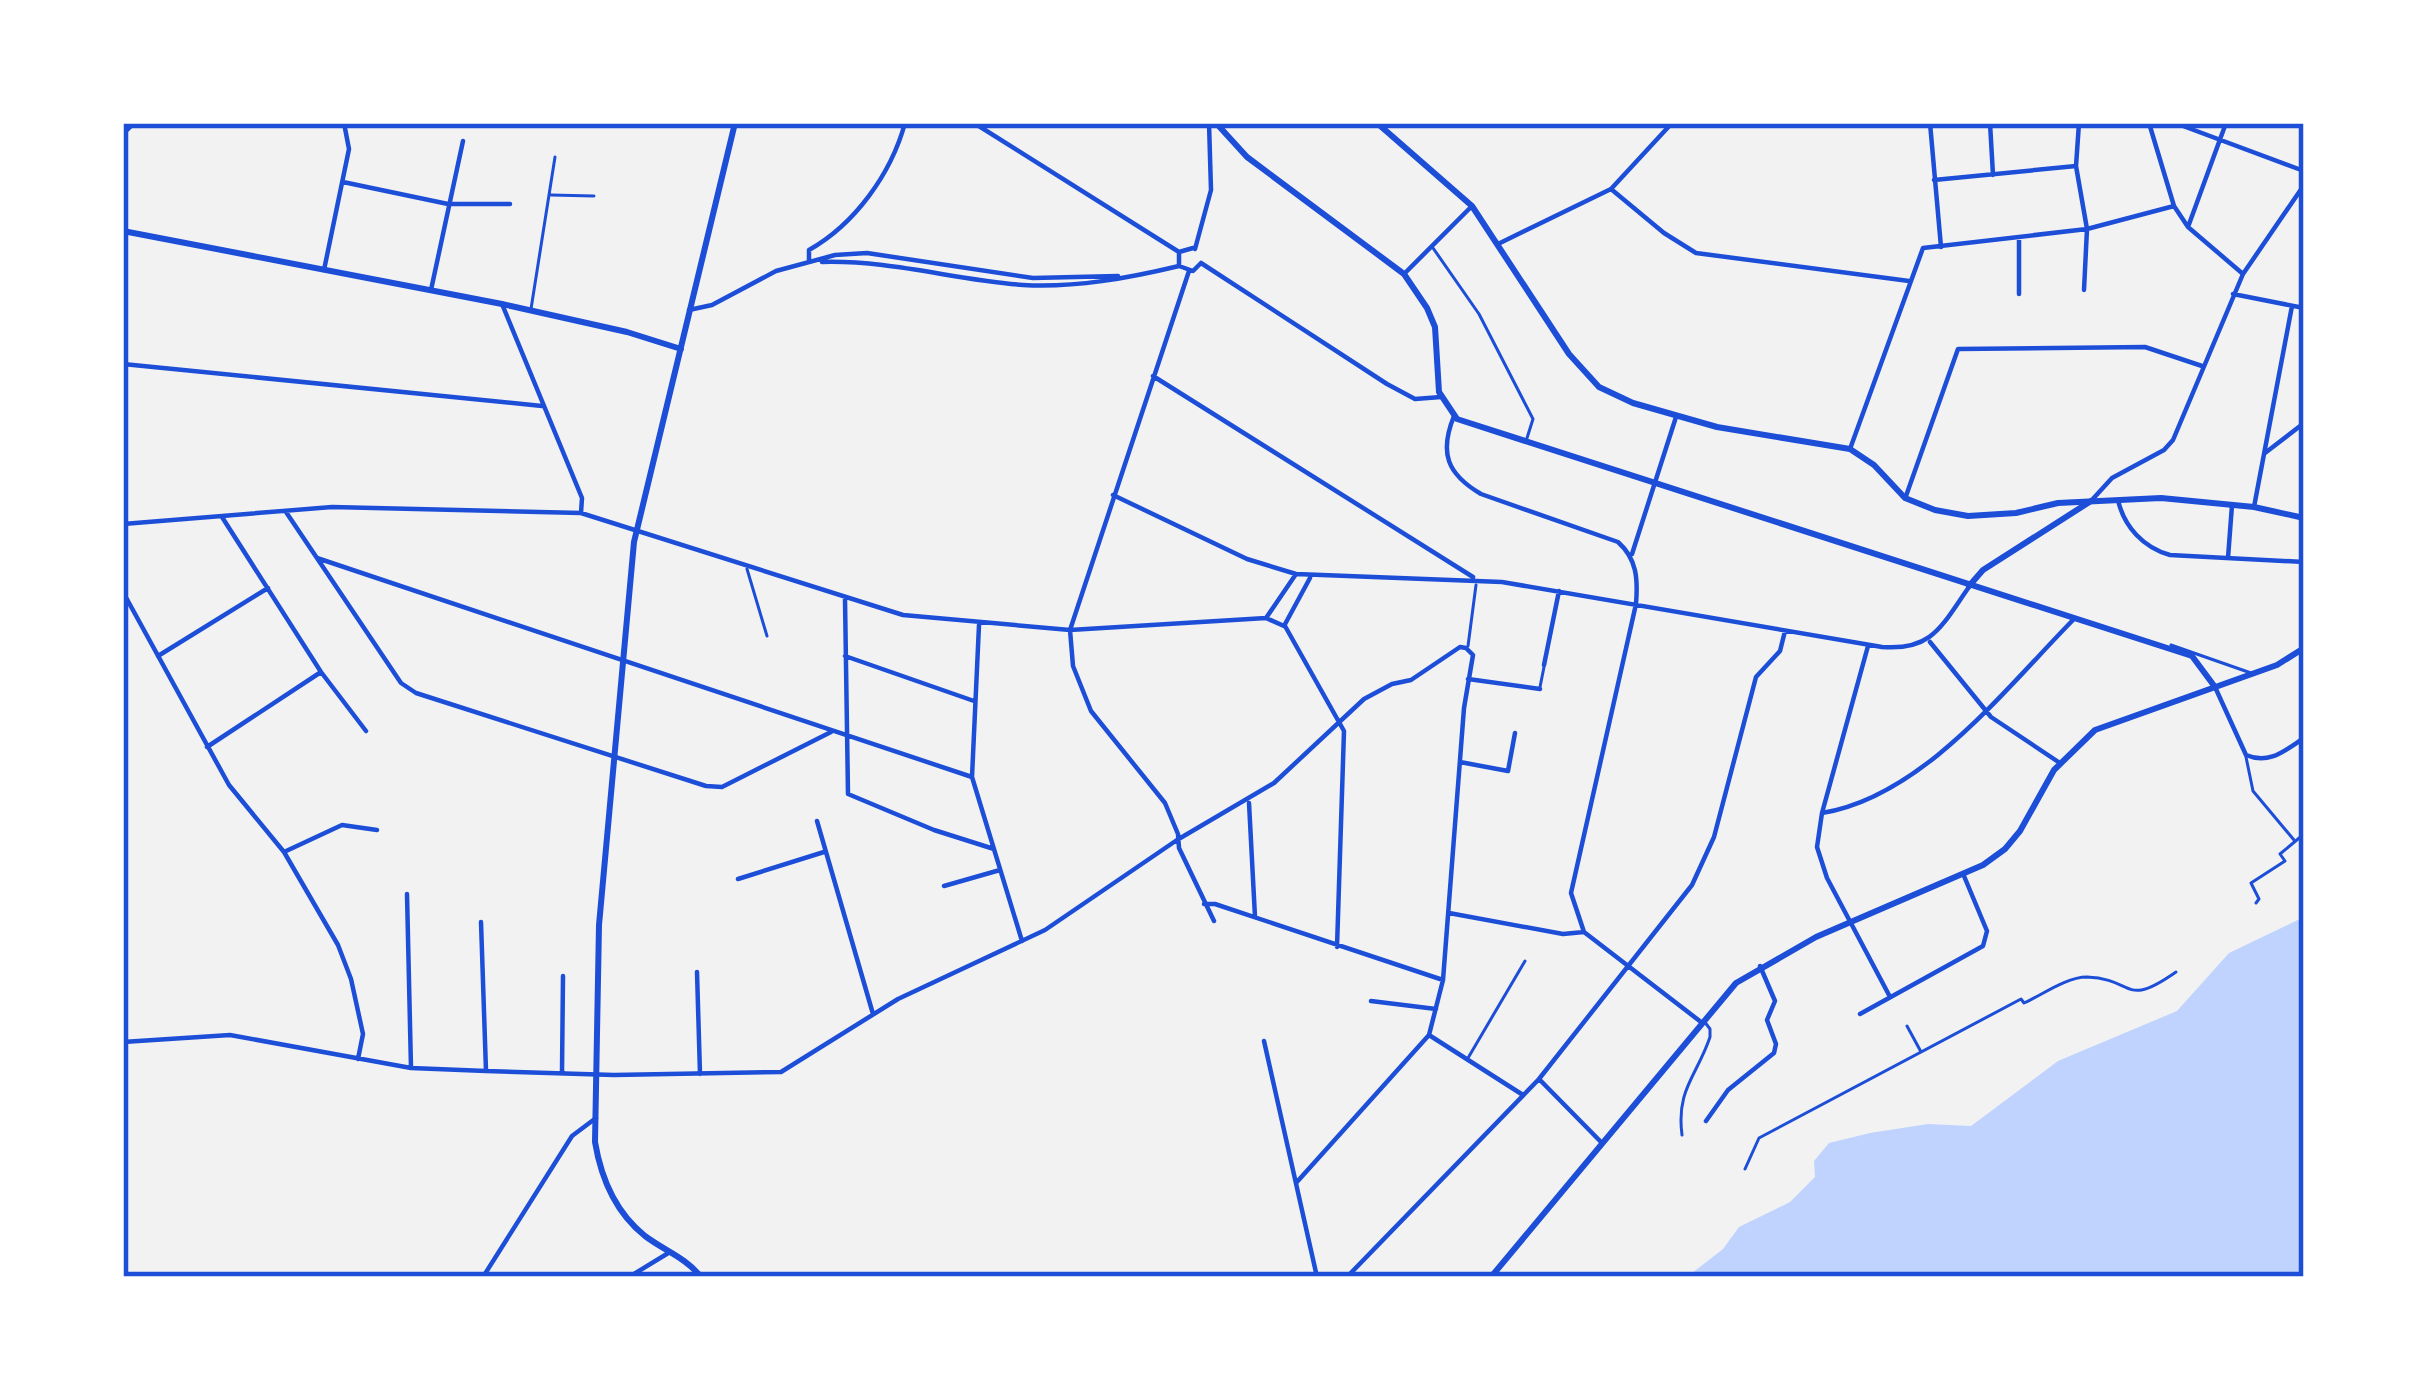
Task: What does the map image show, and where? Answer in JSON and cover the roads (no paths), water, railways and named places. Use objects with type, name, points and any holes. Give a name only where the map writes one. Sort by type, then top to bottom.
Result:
[{"type":"main road","points":[[701,1277],[672,1250],[645,1236],[608,1191],[595,1142],[599,925],[637,530],[735,123]]},
{"type":"main road","points":[[1212,123],[1246,157],[1404,274],[1435,327],[1441,397],[1455,418],[2192,656],[2215,687]]},
{"type":"main road","points":[[1378,123],[1472,206],[1569,354],[1599,387],[1633,404],[1717,427],[1850,449],[1874,465],[1905,498],[1968,516],[2161,498],[2254,507],[2304,518]]},
{"type":"main road","points":[[123,231],[502,304],[681,349]]},
{"type":"main road","points":[[1970,586],[1983,570],[2091,502]]},
{"type":"main road","points":[[1491,1277],[1725,993],[1760,966],[1964,875],[2005,849],[2060,763],[2095,730],[2277,664],[2304,648]]},
{"type":"street","points":[[123,134],[134,123]]},
{"type":"street","points":[[168,123],[189,123]]},
{"type":"street","points":[[324,270],[349,149],[344,123]]},
{"type":"street","points":[[809,262],[809,250],[833,238],[854,218],[893,153],[905,123]]},
{"type":"street","points":[[974,123],[1179,252]]},
{"type":"street","points":[[1212,123],[1211,190],[1196,249],[1201,263],[1387,384],[1415,399],[1441,397]]},
{"type":"street","points":[[1500,243],[1611,189],[1672,123]]},
{"type":"street","points":[[1930,123],[1941,247]]},
{"type":"street","points":[[1990,123],[1993,175]]},
{"type":"street","points":[[2079,123],[2076,166],[2087,229],[2084,290]]},
{"type":"street","points":[[2149,123],[2174,206],[2188,227],[2243,274]]},
{"type":"street","points":[[2175,123],[2304,172]]},
{"type":"street","points":[[2188,227],[2226,123]]},
{"type":"street","points":[[431,290],[463,141]]},
{"type":"street","points":[[531,311],[556,157]]},
{"type":"street","points":[[1934,180],[2076,166]]},
{"type":"street","points":[[343,182],[448,204],[510,204]]},
{"type":"street","points":[[2091,502],[2112,478],[2164,450],[2173,440],[2243,274],[2304,185]]},
{"type":"street","points":[[1611,189],[1696,253],[1909,281]]},
{"type":"street","points":[[549,195],[594,196]]},
{"type":"street","points":[[1404,274],[1472,206]]},
{"type":"street","points":[[1850,449],[1923,248],[2087,229],[2174,206]]},
{"type":"street","points":[[2018,237],[2019,294]]},
{"type":"street","points":[[1432,247],[1478,314],[1534,419],[1526,442]]},
{"type":"street","points":[[1179,252],[1196,249]]},
{"type":"street","points":[[1178,266],[1179,252]]},
{"type":"street","points":[[689,310],[712,305],[746,284],[809,262],[868,261],[1027,285],[1102,281],[1178,266],[1189,272]]},
{"type":"street","points":[[1201,263],[1189,272],[1070,629],[1073,666],[1091,711],[1165,803],[1214,921]]},
{"type":"street","points":[[2233,294],[2304,308]]},
{"type":"street","points":[[502,304],[582,498],[581,514]]},
{"type":"street","points":[[2254,507],[2292,306]]},
{"type":"street","points":[[1905,498],[1958,349],[2145,347],[2202,366]]},
{"type":"street","points":[[123,364],[542,406]]},
{"type":"street","points":[[1153,376],[1478,580]]},
{"type":"street","points":[[1676,416],[1632,554],[1636,604],[1571,892],[1584,932],[1711,1029],[1681,1102],[1682,1136]]},
{"type":"street","points":[[1455,418],[1444,441],[1449,469],[1460,482],[1481,494],[1618,542],[1632,554]]},
{"type":"street","points":[[2265,453],[2304,423]]},
{"type":"street","points":[[1113,495],[1247,560],[1296,574],[1478,580],[1905,649],[1929,640],[1970,586]]},
{"type":"street","points":[[2118,500],[2120,510],[2152,550],[2304,562]]},
{"type":"street","points":[[2228,558],[2232,505]]},
{"type":"street","points":[[123,524],[332,507],[581,514],[903,615],[1070,629],[1265,618],[1285,626],[1344,731],[1337,947]]},
{"type":"street","points":[[286,512],[401,683],[416,693],[706,786],[722,787],[831,732]]},
{"type":"street","points":[[222,517],[321,672],[366,731]]},
{"type":"street","points":[[317,559],[972,777]]},
{"type":"street","points":[[746,567],[767,636]]},
{"type":"street","points":[[1265,618],[1296,574]]},
{"type":"street","points":[[1285,626],[1311,576]]},
{"type":"street","points":[[1466,648],[1478,580]]},
{"type":"street","points":[[158,656],[268,588]]},
{"type":"street","points":[[123,592],[229,784],[284,852],[338,945],[363,1034],[358,1059]]},
{"type":"street","points":[[1468,679],[1540,688],[1559,592]]},
{"type":"street","points":[[844,599],[848,794],[994,849]]},
{"type":"street","points":[[1822,813],[1912,777],[2073,620]]},
{"type":"street","points":[[979,624],[972,777],[1022,941]]},
{"type":"street","points":[[1347,1277],[1539,1079],[1675,910],[1708,852],[1756,677],[1780,651],[1785,631]]},
{"type":"street","points":[[1929,640],[2009,731],[2060,763]]},
{"type":"street","points":[[1868,644],[1822,813],[1817,848],[1827,878],[1891,998]]},
{"type":"street","points":[[2163,646],[2175,645],[2251,673]]},
{"type":"street","points":[[123,1042],[230,1035],[411,1068],[597,1074],[781,1072],[873,1014],[1045,930],[1177,840],[1249,802],[1364,699],[1412,680],[1460,647],[1466,648],[1473,655],[1450,913],[1443,980],[1429,1035],[1296,1183]]},
{"type":"street","points":[[845,656],[974,701]]},
{"type":"street","points":[[208,746],[321,672]]},
{"type":"street","points":[[2215,687],[2246,755],[2254,790],[2295,841]]},
{"type":"street","points":[[1460,763],[1508,771],[1515,733]]},
{"type":"street","points":[[2246,755],[2259,761],[2274,758],[2304,738]]},
{"type":"street","points":[[1249,802],[1255,917]]},
{"type":"street","points":[[817,821],[873,1014]]},
{"type":"street","points":[[284,852],[342,825],[377,830]]},
{"type":"street","points":[[2256,903],[2259,899],[2251,883],[2285,861],[2279,854],[2304,834]]},
{"type":"street","points":[[738,879],[824,852]]},
{"type":"street","points":[[944,886],[1000,870]]},
{"type":"street","points":[[1860,1014],[1983,946],[1987,931],[1964,875]]},
{"type":"street","points":[[406,894],[411,1068]]},
{"type":"street","points":[[1204,904],[1443,980]]},
{"type":"street","points":[[1450,913],[1563,934],[1584,932]]},
{"type":"street","points":[[481,922],[486,1071]]},
{"type":"street","points":[[1468,1059],[1525,961]]},
{"type":"street","points":[[1706,1121],[1728,1090],[1774,1053],[1776,1044],[1767,1020],[1774,1001],[1760,966]]},
{"type":"street","points":[[697,972],[700,1074]]},
{"type":"street","points":[[1745,1168],[1760,1138],[2020,999],[2024,1004],[2076,978],[2103,980],[2136,993],[2152,989],[2176,972]]},
{"type":"street","points":[[562,1072],[563,976]]},
{"type":"street","points":[[1371,1001],[1436,1009]]},
{"type":"street","points":[[1907,1026],[1920,1052]]},
{"type":"street","points":[[1429,1035],[1523,1095]]},
{"type":"street","points":[[1264,1041],[1317,1277]]},
{"type":"street","points":[[1539,1079],[1601,1142]]},
{"type":"street","points":[[483,1277],[572,1136],[596,1118]]},
{"type":"street","points":[[629,1277],[672,1250]]},
{"type":"water","points":[[2304,917],[2304,1277],[1687,1277],[1723,1249],[1739,1227],[1790,1202],[1815,1177],[1814,1161],[1829,1143],[1928,1124],[1971,1126],[2058,1061],[2177,1011],[2229,953]]}]
